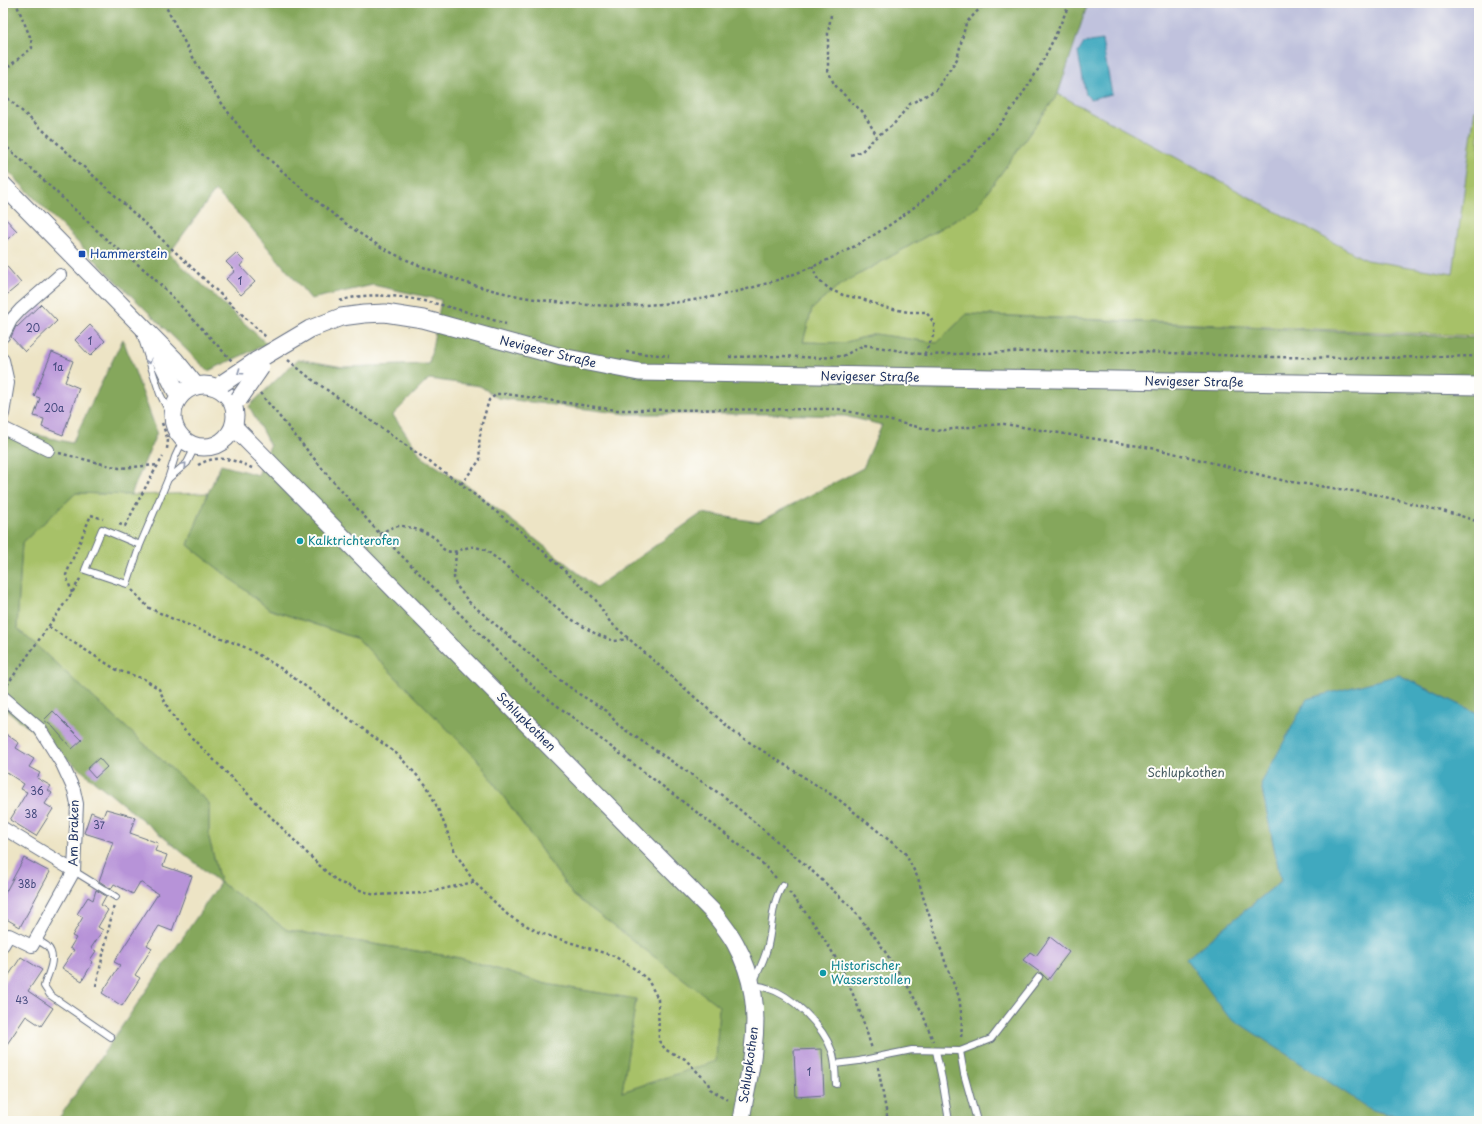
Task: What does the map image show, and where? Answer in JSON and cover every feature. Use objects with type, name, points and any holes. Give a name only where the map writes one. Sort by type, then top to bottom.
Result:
[{"type":"main road","points":[[3,185],[175,360],[196,386]]},
{"type":"main road","name":"Nevigeser Straße","points":[[236,403],[272,344],[341,317],[385,313],[423,319],[562,357],[640,372],[1479,386]]},
{"type":"main road","points":[[143,329],[179,397]]},
{"type":"main road","name":"Nevigeser Straße","points":[[220,385],[259,364]]},
{"type":"main road","points":[[220,385],[231,400],[236,403],[234,427],[223,442],[214,446],[204,448],[189,443],[167,420],[179,397],[184,392],[196,386],[220,385]]},
{"type":"main road","name":"Schlupkothen","points":[[234,427],[712,911],[734,942],[744,961],[752,985],[755,1013],[753,1049],[742,1114]]},
{"type":"main road","name":"Schlupkothen","points":[[223,442],[236,447],[279,474]]},
{"type":"street","points":[[3,336],[11,320],[21,309],[60,275]]},
{"type":"street","points":[[3,360],[8,383],[3,414]]},
{"type":"street","points":[[3,428],[48,450]]},
{"type":"street","name":"Am Braken","points":[[3,697],[40,729],[62,764],[74,790],[77,804],[74,871],[36,939]]},
{"type":"street","points":[[3,828],[74,871]]},
{"type":"street","points":[[5,937],[32,946],[36,939]]},
{"type":"lane","points":[[143,329],[167,420]]},
{"type":"lane","points":[[140,545],[102,529],[85,570],[127,584],[140,545],[168,479],[175,457],[189,443]]},
{"type":"lane","points":[[168,479],[187,463],[189,443]]},
{"type":"lane","points":[[74,871],[116,897]]},
{"type":"lane","points":[[783,885],[777,894],[774,905],[765,958],[752,985],[767,988],[787,997],[819,1028],[828,1041],[832,1052],[835,1064],[836,1084]]},
{"type":"lane","points":[[36,939],[47,947],[51,953],[52,960],[44,986],[46,991],[111,1037]]},
{"type":"lane","points":[[835,1064],[859,1061],[912,1050],[923,1049],[936,1051],[960,1051],[991,1039],[1039,977]]},
{"type":"lane","points":[[936,1051],[949,1121]]},
{"type":"lane","points":[[960,1051],[962,1065],[977,1121]]},
{"type":"path","points":[[3,71],[32,48],[31,39],[16,3]]},
{"type":"path","points":[[164,3],[192,58],[215,94],[247,136],[276,167],[316,201],[381,247],[434,271],[476,286],[552,302],[626,307],[677,303],[750,288],[786,278],[874,235],[913,208],[949,178],[974,153],[1001,122],[1030,82],[1047,53],[1070,3]]},
{"type":"path","points":[[851,156],[862,151],[877,136],[893,125],[910,104],[936,90],[957,59],[966,23],[985,3]]},
{"type":"path","points":[[831,15],[828,33],[828,70],[834,84],[850,102],[862,111],[877,136]]},
{"type":"path","points":[[3,94],[107,188],[310,378],[461,484],[528,537],[595,599],[610,622],[735,734],[838,799],[905,854],[918,878],[948,970],[959,997],[962,1018],[960,1051]]},
{"type":"path","points":[[3,144],[108,240],[145,270],[165,289],[225,353]]},
{"type":"path","points":[[812,266],[818,280],[831,290],[843,295],[862,299],[884,307],[908,312],[926,312],[934,323],[934,334],[924,355]]},
{"type":"path","points":[[337,302],[350,297],[394,295],[456,309],[509,325]]},
{"type":"path","points":[[728,357],[825,358],[843,356],[864,345],[924,355],[1040,351],[1145,352],[1269,357],[1372,358],[1479,356]]},
{"type":"path","points":[[623,352],[676,356]]},
{"type":"path","points":[[260,394],[331,479],[380,534],[511,666],[538,691],[762,863],[783,885],[826,942],[842,970],[853,995],[874,1053]]},
{"type":"path","points":[[461,484],[480,460],[480,427],[489,400],[497,394],[506,394],[616,410],[838,409],[936,431],[1004,424],[1157,449],[1285,481],[1373,494],[1458,514],[1479,522]]},
{"type":"path","points":[[167,420],[168,440],[166,452],[175,457]]},
{"type":"path","points":[[48,450],[119,468],[159,465]]},
{"type":"path","points":[[187,463],[194,467],[205,460],[221,458],[232,459],[255,470]]},
{"type":"path","points":[[380,534],[391,528],[400,526],[416,529],[430,535],[447,551],[456,552],[472,546],[486,550],[571,619],[596,634],[614,641],[628,639]]},
{"type":"path","points":[[456,552],[454,578],[456,585],[468,601],[560,680],[579,694],[607,711],[618,725],[726,798],[811,870],[852,908],[878,941],[907,985],[922,1012],[936,1051]]},
{"type":"path","points":[[3,691],[49,627],[72,593],[85,570]]},
{"type":"path","points":[[127,584],[150,608],[172,620],[247,648],[282,669],[397,754],[427,786],[440,813],[455,852],[474,882],[509,916],[540,933],[614,956],[635,969],[648,980],[658,999],[658,1041],[666,1050],[686,1059],[708,1083],[710,1089],[742,1114]]},
{"type":"path","points":[[49,627],[117,670],[144,678],[159,689],[170,712],[182,728],[321,867],[338,882],[374,895],[425,893],[474,882]]},
{"type":"path","points":[[96,986],[116,897]]},
{"type":"path","points":[[876,1060],[880,1074],[888,1121]]},
{"type":"shaded area","points":[[1088,3],[1479,3],[1479,110],[1475,109],[1454,274],[1366,260],[1058,94]]},
{"type":"green space","points":[[3,3],[1088,3],[1058,94],[976,208],[837,287],[812,309],[803,342],[843,343],[875,334],[937,343],[967,314],[1479,338],[1479,714],[1399,675],[1261,784],[1281,881],[1186,959],[1372,1110],[1415,1121],[57,1121],[220,883],[3,707],[3,427],[72,443],[123,339],[157,432],[131,495],[76,493],[22,543],[17,628],[209,803],[209,838],[220,882],[287,930],[460,958],[546,984],[636,999],[622,1092],[716,1061],[719,1006],[573,895],[477,759],[358,639],[269,609],[188,545],[208,493],[221,465],[258,475],[270,446],[249,406],[298,359],[343,367],[429,364],[441,300],[373,285],[311,299],[247,223],[215,191],[169,254],[267,344],[208,371],[95,260],[3,166]],"holes":[[[429,379],[480,386],[498,398],[626,414],[768,414],[845,416],[882,425],[863,468],[758,522],[702,513],[596,587],[472,489],[422,457],[393,415]]]},
{"type":"green space","points":[[1058,94],[1366,260],[1453,274],[1475,109],[1479,110],[1479,336],[967,314],[937,343],[875,334],[843,343],[803,342],[812,309],[837,287],[976,208]]},
{"type":"green space","points":[[76,493],[131,495],[208,493],[188,545],[269,609],[358,639],[477,759],[573,895],[719,1005],[716,1061],[622,1092],[636,999],[546,984],[460,958],[287,930],[220,882],[209,838],[209,803],[17,628],[22,543]]},
{"type":"water","points":[[1102,40],[1112,94],[1090,99],[1086,95],[1078,53],[1084,43]]},
{"type":"water","points":[[1399,675],[1479,714],[1479,1121],[1415,1121],[1372,1110],[1228,1016],[1186,959],[1281,881],[1261,784],[1307,699]]},
{"type":"building","points":[[3,216],[17,231],[3,243]]},
{"type":"building","points":[[236,253],[244,261],[240,266],[255,282],[241,295],[226,279],[235,271],[226,262]]},
{"type":"building","points":[[3,262],[21,283],[3,298]]},
{"type":"building","points":[[41,304],[57,321],[25,352],[11,337],[16,326],[17,327]]},
{"type":"building","points":[[90,325],[105,341],[90,356],[75,340]]},
{"type":"building","points":[[52,352],[73,361],[65,382],[79,388],[63,435],[42,427],[44,419],[34,416],[40,398],[34,396]]},
{"type":"building","points":[[53,711],[82,740],[72,749],[53,727],[44,720]]},
{"type":"building","points":[[3,732],[19,743],[16,748],[34,759],[29,767],[40,773],[37,778],[51,786],[48,790],[52,793],[45,804],[53,809],[36,836],[10,820],[27,792],[21,789],[24,784],[3,770]]},
{"type":"building","points":[[99,758],[107,767],[95,778],[87,769]]},
{"type":"building","points":[[106,809],[135,817],[130,833],[158,843],[155,851],[167,855],[163,866],[192,876],[172,931],[159,926],[147,945],[152,948],[135,975],[140,978],[122,1006],[102,993],[120,965],[114,962],[158,894],[140,882],[133,894],[114,884],[111,889],[99,881],[113,842],[84,833],[91,812],[103,817]]},
{"type":"building","points":[[24,858],[50,872],[20,927],[3,917],[3,897]]},
{"type":"building","points":[[96,890],[106,896],[101,905],[108,910],[98,927],[103,930],[91,948],[96,951],[90,960],[93,962],[82,981],[62,968],[74,950],[70,948],[76,938],[72,936],[83,917],[77,914],[88,897],[93,900]]},
{"type":"building","points":[[1050,937],[1069,952],[1048,980],[1023,960],[1030,952],[1036,956]]},
{"type":"building","points":[[21,957],[42,970],[28,991],[53,1008],[41,1026],[26,1016],[3,1050],[3,984]]},
{"type":"building","points":[[822,1049],[824,1095],[796,1097],[794,1050]]},
{"type":"place","name":"Hammerstein","points":[[82,254]]},
{"type":"place","name":"Kalktrichterofen","points":[[300,541]]},
{"type":"place","name":"Historischer Wasserstollen","points":[[823,973]]}]
